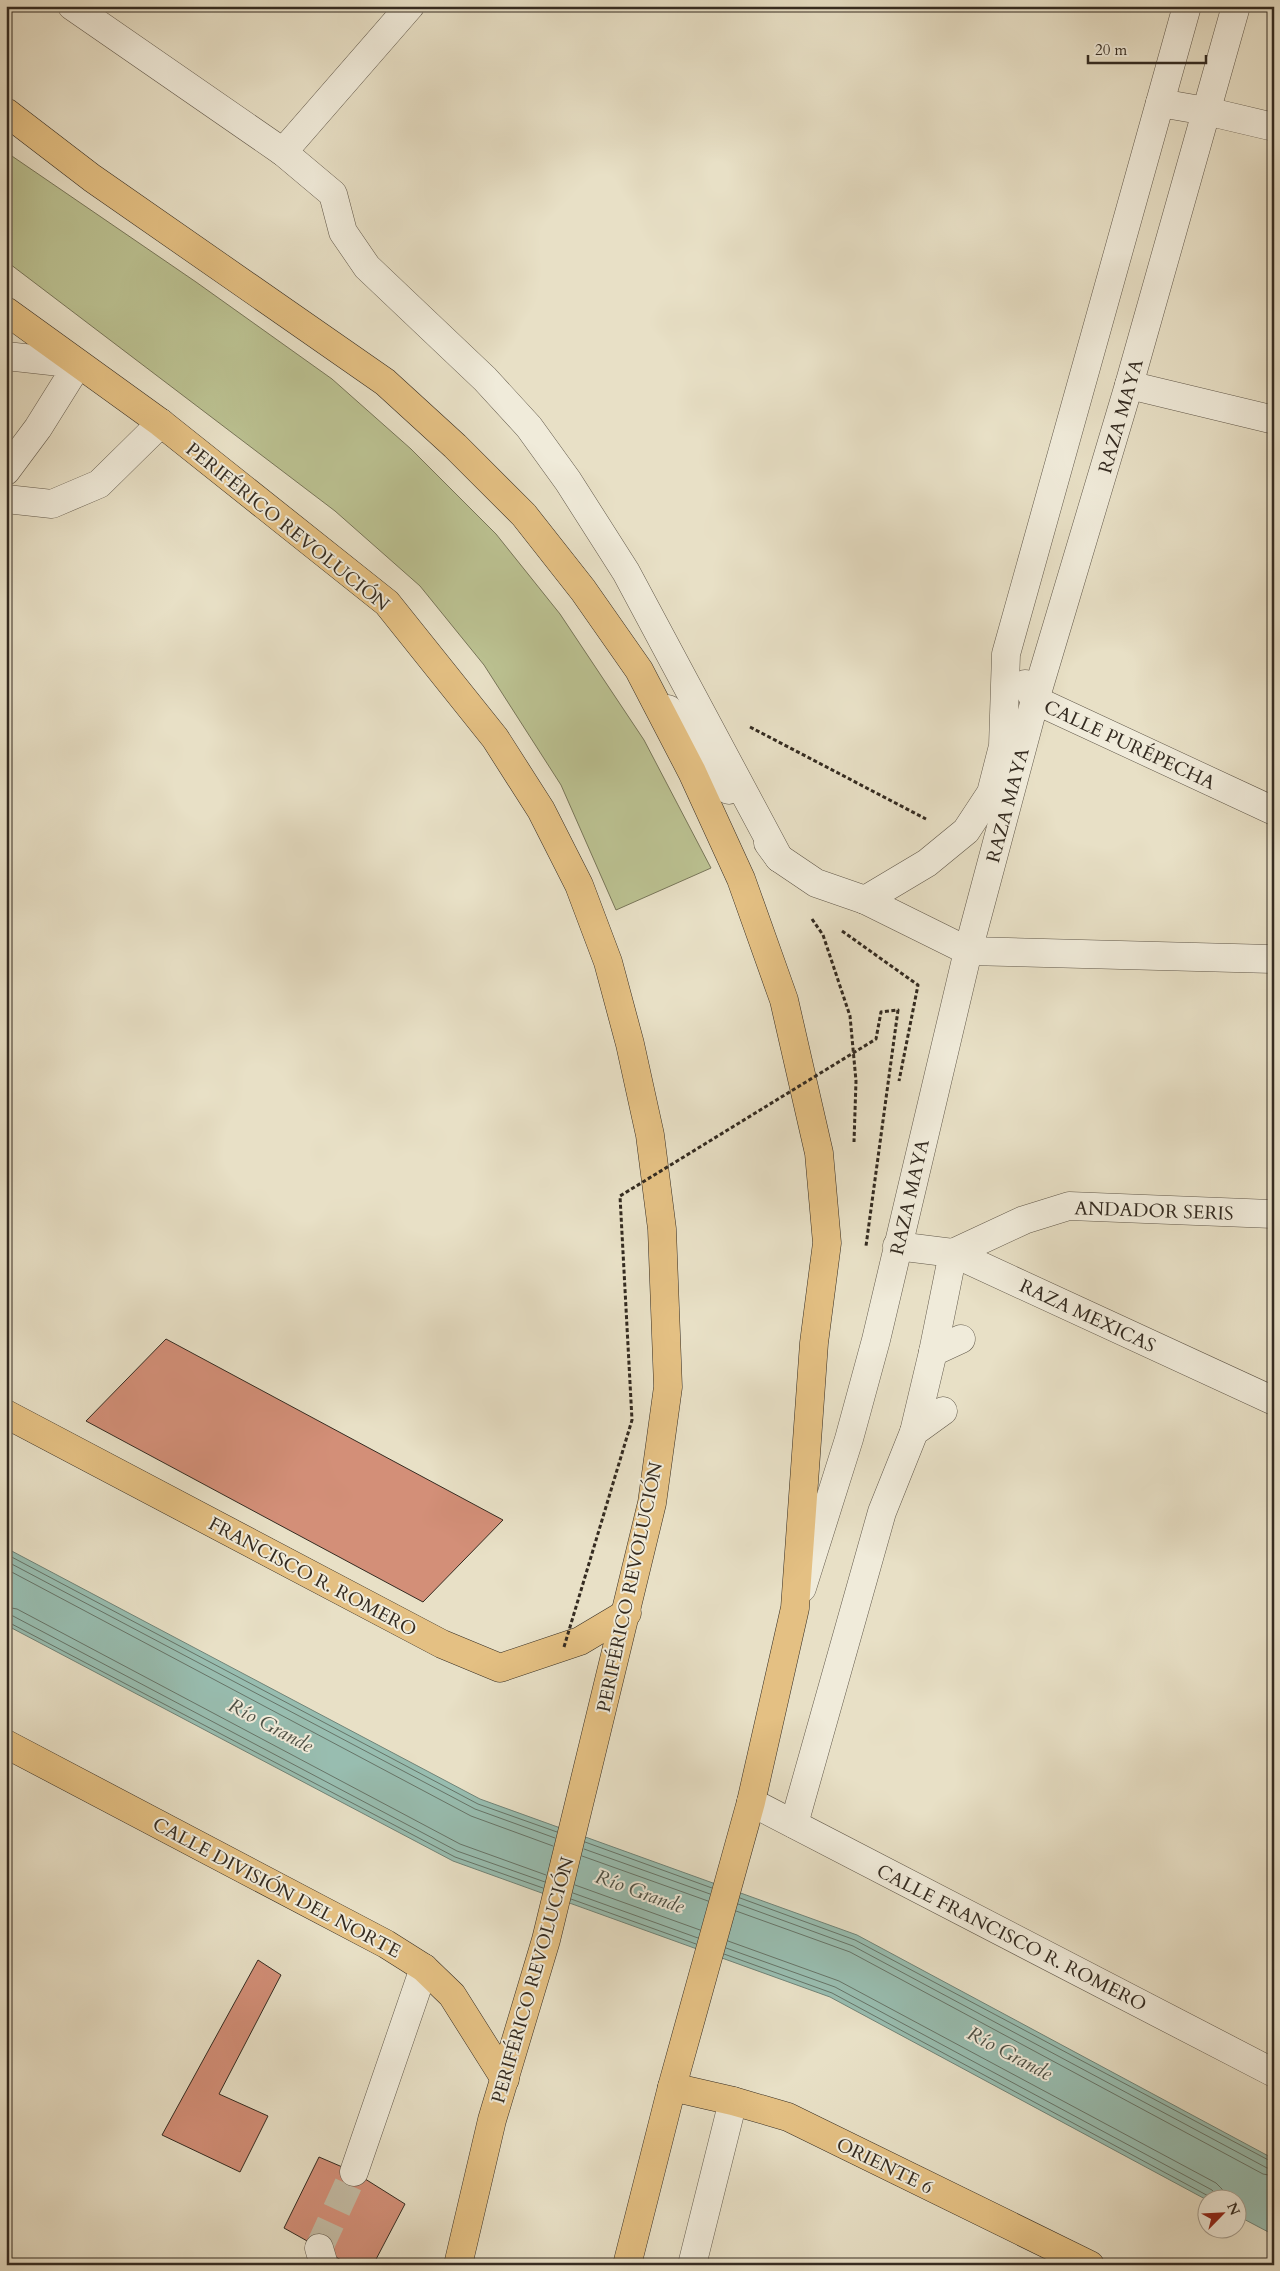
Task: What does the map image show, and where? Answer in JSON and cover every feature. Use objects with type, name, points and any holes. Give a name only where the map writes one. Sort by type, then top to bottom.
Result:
[{"type":"main road","points":[[6,112],[92,178],[385,382],[455,446],[524,515],[583,590],[639,670],[692,772],[741,879],[784,1000],[819,1152],[827,1243],[814,1343],[795,1608],[751,1802],[672,2087],[627,2265]]},
{"type":"main road","name":"PERIFÉRICO REVOLUCIÓN","points":[[6,311],[161,423],[388,604],[495,738],[541,810],[579,885],[608,962],[630,1044],[650,1135],[662,1229],[668,1387],[652,1503],[546,1940],[492,2120],[458,2265]]},
{"type":"main road","name":"FRANCISCO R. ROMERO","points":[[6,1414],[450,1648],[500,1668],[580,1641],[626,1613]]},
{"type":"main road","name":"CALLE DIVISIÓN DEL NORTE","points":[[6,1744],[386,1944],[424,1968],[452,1995],[505,2079]]},
{"type":"main road","name":"ORIENTE 6","points":[[672,2087],[733,2100],[788,2117],[1090,2265]]},
{"type":"street","points":[[72,6],[283,152],[333,194],[342,232],[367,267],[485,379],[528,427],[568,481],[631,580],[779,858]]},
{"type":"street","points":[[283,152],[410,6]]},
{"type":"street","name":"RAZA MAYA","points":[[865,900],[927,863],[966,831],[990,792],[1003,746],[1006,654],[1187,6]]},
{"type":"street","name":"RAZA MAYA","points":[[795,1608],[848,1439],[876,1340],[968,951],[1035,700],[1129,385],[1236,6]]},
{"type":"street","points":[[1160,103],[1206,111],[1274,128]]},
{"type":"street","points":[[6,356],[78,364],[38,428],[6,470]]},
{"type":"street","points":[[1129,385],[1274,420]]},
{"type":"street","points":[[6,499],[52,504],[99,484],[161,423]]},
{"type":"street","name":"CALLE PURÉPECHA","points":[[1006,654],[1035,700],[1274,811]]},
{"type":"street","points":[[639,670],[779,858],[816,883],[865,900],[968,951],[1274,959]]},
{"type":"street","name":"ANDADOR SERIS","points":[[953,1253],[1024,1220],[1069,1206],[1274,1214]]},
{"type":"street","name":"RAZA MEXICAS","points":[[897,1246],[953,1253],[1274,1401]]},
{"type":"street","points":[[794,1824],[882,1512],[914,1432],[953,1253]]},
{"type":"street","points":[[932,1352],[961,1339]]},
{"type":"street","points":[[914,1432],[943,1411]]},
{"type":"street","name":"CALLE FRANCISCO R. ROMERO","points":[[751,1802],[1274,2073]]},
{"type":"street","points":[[354,2172],[424,1968]]},
{"type":"street","points":[[692,2265],[733,2100]]},
{"type":"path","points":[[744,724],[929,820]]},
{"type":"path","points":[[808,913],[823,935],[850,1016],[856,1081],[854,1149]]},
{"type":"path","points":[[838,927],[918,985],[899,1082]]},
{"type":"path","points":[[564,1647],[632,1420],[620,1196],[876,1039],[881,1012],[898,1010],[866,1246],[883,1159]]},
{"type":"green space","points":[[6,152],[196,282],[332,379],[411,449],[496,534],[560,614],[644,740],[711,868],[616,910],[561,785],[484,665],[420,586],[335,511],[6,261]]},
{"type":"water","name":"Río Grande","points":[[6,1548],[480,1799],[857,1935],[1274,2159],[1274,2235],[1248,2221],[1248,2188],[1198,2188],[1198,2195],[830,1997],[453,1861],[6,1625]]},
{"type":"building","points":[[166,1339],[503,1520],[423,1602],[86,1421]]},
{"type":"building","points":[[258,1960],[281,1975],[219,2094],[268,2116],[240,2172],[162,2135]]},
{"type":"building","points":[[319,2157],[354,2172],[405,2204],[373,2265],[350,2265],[284,2228]]},
{"type":"tunnel","points":[[319,2248],[354,2172]]}]
